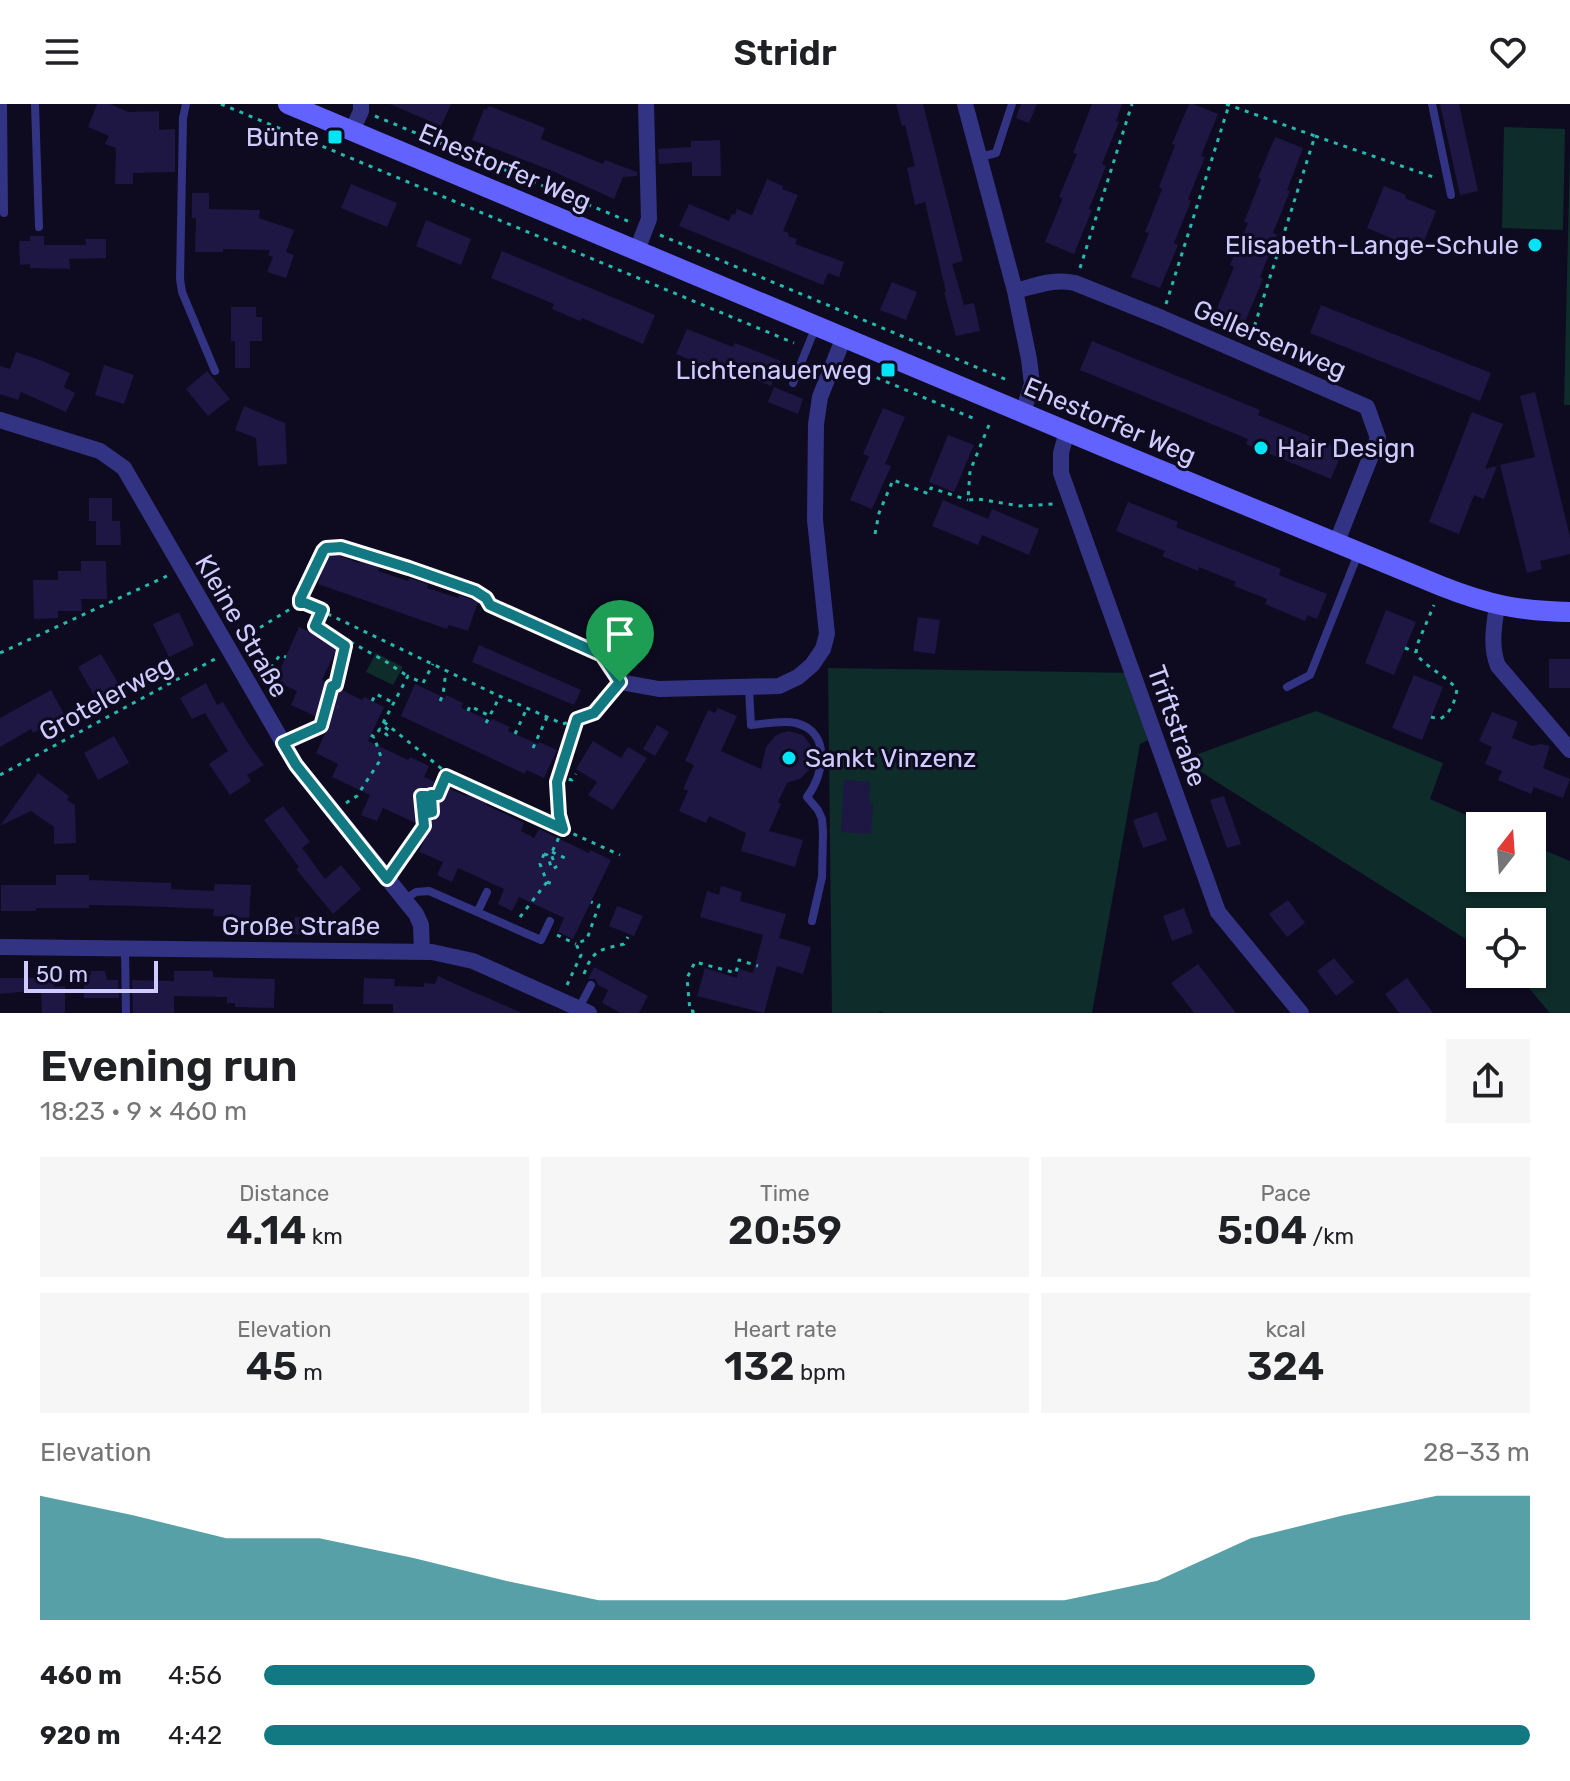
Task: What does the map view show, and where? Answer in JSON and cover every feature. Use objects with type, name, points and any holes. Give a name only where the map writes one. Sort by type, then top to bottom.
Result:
[{"type":"main road","name":"Ehestorfer Weg","points":[[288,104],[1441,586],[1497,605],[1532,611],[1570,612]]},
{"type":"street","points":[[637,250],[649,219],[646,104]]},
{"type":"street","points":[[965,104],[1015,291],[1032,376],[1031,390],[1023,412]]},
{"type":"street","points":[[352,131],[361,111],[365,109]]},
{"type":"street","name":"Gellersenweg","points":[[1015,291],[1058,281],[1075,283],[1367,407],[1378,438],[1336,544]]},
{"type":"street","points":[[620,682],[659,689],[779,686],[792,681],[820,654],[826,642],[827,625],[815,520],[816,424],[820,397],[844,337]]},
{"type":"street","name":"Kleine Straße","points":[[0,420],[100,451],[124,468],[296,765],[416,914],[421,925],[422,951]]},
{"type":"street","name":"Triftstraße","points":[[1067,431],[1062,448],[1061,473],[1218,912],[1301,1013]]},
{"type":"street","points":[[1497,605],[1493,654],[1498,666],[1570,750]]},
{"type":"street","name":"Große Straße","points":[[0,947],[422,951],[473,961],[584,1010]]},
{"type":"lane","points":[[3,104],[4,213]]},
{"type":"lane","points":[[35,104],[39,227]]},
{"type":"lane","points":[[186,104],[183,118],[180,279],[182,292],[215,371]]},
{"type":"lane","points":[[979,157],[996,153],[1012,104]]},
{"type":"lane","points":[[1432,104],[1451,195]]},
{"type":"lane","points":[[793,383],[817,325]]},
{"type":"lane","points":[[1287,687],[1310,675],[1358,553]]},
{"type":"lane","points":[[749,688],[751,725],[798,724],[810,729],[820,745],[821,767],[807,797],[818,810],[823,832],[822,877],[812,921]]},
{"type":"lane","points":[[404,900],[416,892],[429,891],[541,940],[550,921]]},
{"type":"lane","points":[[478,911],[487,892]]},
{"type":"lane","points":[[125,949],[126,1013]]},
{"type":"lane","points":[[584,1010],[590,987]]},
{"type":"path","points":[[221,104],[807,348]]},
{"type":"path","points":[[1075,283],[1132,104]]},
{"type":"path","points":[[1162,318],[1228,105],[1449,183]]},
{"type":"path","points":[[365,109],[637,225]]},
{"type":"path","points":[[1245,354],[1315,136]]},
{"type":"path","points":[[653,232],[1007,380]]},
{"type":"path","points":[[841,363],[975,419]]},
{"type":"path","points":[[1049,398],[1094,417],[1093,425]]},
{"type":"path","points":[[968,500],[970,471],[989,425]]},
{"type":"path","points":[[875,534],[879,513],[893,480],[929,494],[931,488],[968,500],[1020,506],[1072,502]]},
{"type":"path","points":[[244,638],[300,603],[305,603],[563,724],[594,713],[620,682],[602,655],[490,605],[475,591],[341,547],[323,551],[300,603]]},
{"type":"path","points":[[0,653],[182,570]]},
{"type":"path","points":[[1416,652],[1441,586]]},
{"type":"path","points":[[312,633],[322,610]]},
{"type":"path","points":[[315,626],[345,646]]},
{"type":"path","points":[[338,707],[331,703],[347,640],[423,683],[433,664]]},
{"type":"path","points":[[1405,648],[1416,652],[1422,661],[1457,689],[1447,715],[1440,719],[1431,717]]},
{"type":"path","name":"Grotelerweg","points":[[0,775],[228,652]]},
{"type":"path","points":[[253,693],[280,655],[286,657]]},
{"type":"path","points":[[440,701],[446,670]]},
{"type":"path","points":[[333,812],[357,796],[382,763],[372,736],[380,729],[387,735],[390,731],[382,725],[408,676]]},
{"type":"path","points":[[321,726],[332,686],[336,685]]},
{"type":"path","points":[[372,701],[376,694],[394,703]]},
{"type":"path","points":[[486,723],[500,696]]},
{"type":"path","points":[[468,711],[470,706],[490,716]]},
{"type":"path","points":[[515,734],[527,708]]},
{"type":"path","points":[[533,748],[547,717]]},
{"type":"path","points":[[547,882],[540,864],[544,854],[552,869],[556,867],[551,854],[563,829],[557,782],[577,719]]},
{"type":"path","points":[[384,722],[447,773],[438,795],[431,795],[434,811],[427,813],[426,796],[418,795],[424,826],[387,879]]},
{"type":"path","points":[[321,726],[327,729]]},
{"type":"path","points":[[283,743],[321,726]]},
{"type":"path","points":[[418,761],[422,753]]},
{"type":"path","points":[[559,777],[572,780],[576,774]]},
{"type":"path","points":[[446,776],[620,855]]},
{"type":"path","points":[[424,826],[430,826]]},
{"type":"path","points":[[598,854],[602,847]]},
{"type":"path","points":[[552,852],[565,858]]},
{"type":"path","points":[[535,862],[540,864]]},
{"type":"path","points":[[547,882],[553,884]]},
{"type":"path","points":[[519,918],[547,882]]},
{"type":"path","points":[[560,999],[581,955],[576,944],[587,939],[599,905],[591,902]]},
{"type":"path","points":[[590,987],[581,985],[593,955],[624,944],[628,937]]},
{"type":"path","points":[[693,1013],[688,1002],[687,978],[695,962],[736,973],[739,960],[758,966]]},
{"type":"green space","points":[[1504,127],[1565,129],[1563,230],[1502,228]]},
{"type":"green space","points":[[1570,151],[1570,405],[1564,405]]},
{"type":"green space","points":[[376,653],[403,667],[393,685],[366,672]]},
{"type":"green space","points":[[828,668],[1135,673],[1156,736],[1140,744],[1092,1013],[832,1013]]},
{"type":"green space","points":[[1316,711],[1443,763],[1430,799],[1466,815],[1466,892],[1546,892],[1546,851],[1570,861],[1570,1013],[1550,1013],[1529,988],[1546,988],[1546,908],[1466,908],[1466,939],[1182,760]]},
{"type":"building","points":[[97,104],[110,104],[128,112],[159,111],[159,130],[175,129],[175,172],[133,173],[133,184],[115,184],[116,148],[105,144],[109,136],[88,127]]},
{"type":"building","points":[[390,104],[451,104],[441,126]]},
{"type":"building","points":[[896,104],[923,104],[963,261],[952,264],[964,305],[974,303],[980,331],[956,336],[925,202],[915,205],[907,168],[915,166],[905,125],[902,126]]},
{"type":"building","points":[[1021,104],[1037,104],[1029,123],[1016,118]]},
{"type":"building","points":[[1092,104],[1122,104],[1116,121],[1119,122],[1102,164],[1106,166],[1089,209],[1092,210],[1074,254],[1045,242],[1063,198],[1059,197],[1077,154],[1073,153]]},
{"type":"building","points":[[1189,104],[1218,114],[1201,156],[1205,157],[1188,199],[1191,201],[1174,243],[1178,245],[1160,288],[1131,277],[1149,233],[1145,232],[1162,189],[1159,187],[1175,145],[1172,144]]},
{"type":"building","points":[[1440,104],[1459,104],[1478,191],[1460,195]]},
{"type":"building","points":[[489,106],[545,128],[541,139],[603,164],[605,160],[637,172],[637,176],[623,177],[614,199],[472,140],[484,109],[487,110]]},
{"type":"building","points":[[1275,137],[1303,148],[1273,233],[1277,235],[1260,277],[1263,279],[1245,322],[1216,311],[1234,267],[1230,265],[1248,223],[1244,222],[1261,179],[1258,178]]},
{"type":"building","points":[[720,140],[721,176],[692,176],[692,162],[659,164],[658,149],[691,147],[691,141]]},
{"type":"building","points":[[767,179],[798,195],[783,231],[797,239],[795,244],[844,262],[839,277],[828,273],[823,285],[679,226],[689,204],[729,221],[737,209],[752,215]]},
{"type":"building","points":[[351,184],[397,203],[387,227],[341,208]]},
{"type":"building","points":[[1384,186],[1436,211],[1419,254],[1367,228]]},
{"type":"building","points":[[192,193],[209,193],[209,209],[260,210],[259,218],[294,230],[286,252],[294,255],[286,278],[267,272],[273,257],[268,255],[270,250],[195,252],[196,218],[192,218]]},
{"type":"building","points":[[426,220],[471,239],[461,265],[416,246]]},
{"type":"building","points":[[30,236],[44,236],[44,245],[86,245],[85,239],[106,239],[106,258],[69,259],[70,269],[30,268],[30,264],[20,265],[19,241],[30,241]]},
{"type":"building","points":[[502,251],[655,315],[643,344],[552,309],[554,304],[491,278]]},
{"type":"building","points":[[892,282],[917,292],[906,320],[880,310]]},
{"type":"building","points":[[1321,305],[1491,373],[1480,401],[1310,333]]},
{"type":"building","points":[[231,307],[256,307],[256,317],[262,317],[262,341],[250,341],[250,368],[235,368]]},
{"type":"building","points":[[687,329],[781,361],[771,386],[725,367],[723,373],[676,354]]},
{"type":"building","points":[[1092,341],[1260,410],[1258,415],[1343,450],[1331,479],[1246,444],[1248,439],[1080,370]]},
{"type":"building","points":[[16,352],[70,373],[64,387],[75,393],[66,412],[21,392],[18,400],[0,394],[0,366],[10,369]]},
{"type":"building","points":[[104,365],[134,375],[124,404],[95,395]]},
{"type":"building","points":[[207,371],[230,399],[208,416],[186,389]]},
{"type":"building","points":[[774,387],[803,399],[798,414],[768,402]]},
{"type":"building","points":[[1535,392],[1570,537],[1570,554],[1540,561],[1542,569],[1527,573],[1500,465],[1535,457],[1520,396]]},
{"type":"building","points":[[244,406],[285,423],[287,464],[258,466],[256,438],[235,430]]},
{"type":"building","points":[[883,408],[905,417],[885,464],[891,466],[872,509],[850,500],[869,456],[863,454]]},
{"type":"building","points":[[1472,412],[1503,424],[1485,469],[1497,466],[1484,499],[1474,495],[1459,534],[1429,522]]},
{"type":"building","points":[[948,435],[974,445],[954,492],[929,482]]},
{"type":"building","points":[[89,498],[112,498],[112,521],[120,521],[121,545],[96,545],[96,521],[89,521]]},
{"type":"building","points":[[943,500],[988,519],[992,509],[1039,529],[1029,555],[982,535],[978,545],[932,526]]},
{"type":"building","points":[[1128,502],[1178,522],[1176,527],[1281,569],[1279,575],[1327,594],[1317,619],[1307,615],[1305,621],[1265,604],[1267,599],[1234,586],[1236,582],[1162,556],[1165,551],[1116,531]]},
{"type":"building","points":[[329,552],[380,567],[378,571],[408,581],[409,578],[428,584],[427,588],[478,602],[468,631],[449,625],[447,629],[318,584]]},
{"type":"building","points":[[81,561],[106,561],[107,599],[81,599],[82,611],[58,611],[58,618],[34,619],[33,580],[58,580],[58,571],[81,571]]},
{"type":"building","points":[[1386,610],[1416,622],[1394,675],[1365,663]]},
{"type":"building","points":[[179,612],[194,645],[169,657],[153,624]]},
{"type":"building","points":[[918,617],[940,620],[935,654],[913,651]]},
{"type":"building","points":[[299,627],[337,648],[322,680],[384,707],[368,741],[408,760],[410,757],[429,766],[424,777],[487,803],[524,823],[521,831],[534,838],[539,829],[611,860],[573,939],[558,932],[564,918],[519,897],[512,911],[498,904],[504,889],[458,868],[452,882],[437,875],[443,862],[419,852],[429,829],[383,808],[377,821],[361,815],[370,795],[332,777],[338,764],[316,753],[330,723],[291,705],[297,691],[275,681]]},
{"type":"building","points":[[479,645],[581,690],[574,705],[472,662]]},
{"type":"building","points":[[101,654],[121,688],[98,702],[78,667]]},
{"type":"building","points":[[1549,659],[1570,659],[1570,688],[1549,688]]},
{"type":"building","points":[[1414,675],[1443,687],[1422,740],[1392,728]]},
{"type":"building","points":[[206,683],[217,705],[223,702],[264,765],[247,775],[251,781],[230,795],[209,764],[228,751],[205,713],[192,719],[180,698]]},
{"type":"building","points":[[415,684],[463,703],[461,708],[510,727],[508,731],[557,750],[544,778],[526,770],[525,774],[401,716]]},
{"type":"building","points":[[51,690],[65,716],[33,733],[31,729],[0,747],[0,718]]},
{"type":"building","points":[[718,708],[737,716],[721,751],[761,769],[766,747],[781,733],[789,731],[803,735],[812,747],[810,769],[800,779],[787,783],[769,831],[803,840],[795,867],[741,851],[746,833],[709,816],[706,823],[679,811],[688,791],[683,789],[694,765],[685,761],[708,710],[715,713]]},
{"type":"building","points":[[1492,712],[1518,722],[1512,738],[1532,746],[1550,746],[1543,768],[1570,779],[1563,798],[1534,787],[1531,794],[1498,780],[1502,771],[1485,764],[1492,747],[1479,741]]},
{"type":"building","points":[[657,725],[669,732],[655,756],[643,749]]},
{"type":"building","points":[[114,736],[129,763],[98,780],[84,753]]},
{"type":"building","points":[[593,741],[621,758],[628,747],[647,758],[613,810],[588,795],[597,782],[576,769]]},
{"type":"building","points":[[38,773],[69,796],[67,800],[75,805],[76,843],[54,844],[54,827],[31,811],[0,826]]},
{"type":"building","points":[[844,780],[870,782],[869,803],[873,804],[871,834],[841,832]]},
{"type":"building","points":[[1224,796],[1241,844],[1227,848],[1210,800]]},
{"type":"building","points":[[283,806],[310,842],[302,848],[325,879],[341,865],[361,889],[333,914],[296,869],[299,867],[264,820]]},
{"type":"building","points":[[1157,812],[1167,840],[1143,848],[1133,820]]},
{"type":"building","points":[[56,875],[89,875],[89,880],[171,883],[171,889],[214,891],[215,884],[251,885],[249,918],[213,916],[214,909],[140,906],[89,905],[89,908],[1,911],[1,885],[56,885]]},
{"type":"building","points":[[721,886],[742,892],[740,901],[786,914],[779,938],[811,947],[803,974],[777,966],[764,1013],[697,996],[705,968],[737,978],[739,969],[753,973],[763,935],[700,917],[707,891],[719,895]]},
{"type":"building","points":[[1288,900],[1305,923],[1287,937],[1269,914]]},
{"type":"building","points":[[617,906],[643,916],[634,936],[609,926]]},
{"type":"building","points":[[1184,908],[1193,933],[1172,941],[1163,916]]},
{"type":"building","points":[[295,917],[326,919],[326,936],[294,934]]},
{"type":"building","points":[[1334,958],[1354,982],[1336,996],[1317,971]]},
{"type":"building","points":[[1198,964],[1236,1013],[1194,1013],[1171,983]]},
{"type":"building","points":[[594,967],[648,996],[639,1013],[621,1013],[602,1003],[608,990],[598,985],[595,979],[588,979]]},
{"type":"building","points":[[91,971],[105,971],[107,980],[118,980],[119,998],[84,998],[84,981]]},
{"type":"building","points":[[174,971],[213,971],[213,977],[275,979],[274,1008],[235,1007],[235,1003],[227,1003],[227,997],[174,996],[174,1013],[133,1013],[132,980],[174,981]]},
{"type":"building","points":[[438,976],[522,1013],[393,1013],[393,1004],[363,1004],[364,978],[395,979],[394,986],[424,987],[424,983],[435,984]]},
{"type":"building","points":[[0,978],[54,978],[54,987],[65,986],[65,1013],[42,1013],[41,990],[0,994]]},
{"type":"building","points":[[1407,978],[1433,1013],[1399,1013],[1385,994]]},
{"type":"place","name":"Bünte","points":[[335,137]]},
{"type":"place","name":"Elisabeth-Lange-Schule","points":[[1535,245]]},
{"type":"place","name":"Lichtenauerweg","points":[[888,370]]},
{"type":"place","name":"Hair Design","points":[[1261,448]]},
{"type":"place","name":"Sankt Vinzenz","points":[[789,758]]},
{"type":"route","points":[[341,547],[475,591],[490,605],[602,655],[620,682],[594,713],[577,719],[557,782],[563,829],[446,776],[438,795],[431,795],[432,812],[427,813],[426,796],[421,796],[424,826],[387,879],[296,765],[283,743],[321,726],[332,686],[336,685],[345,646],[315,626],[322,610],[300,603],[326,548],[341,547]]}]
